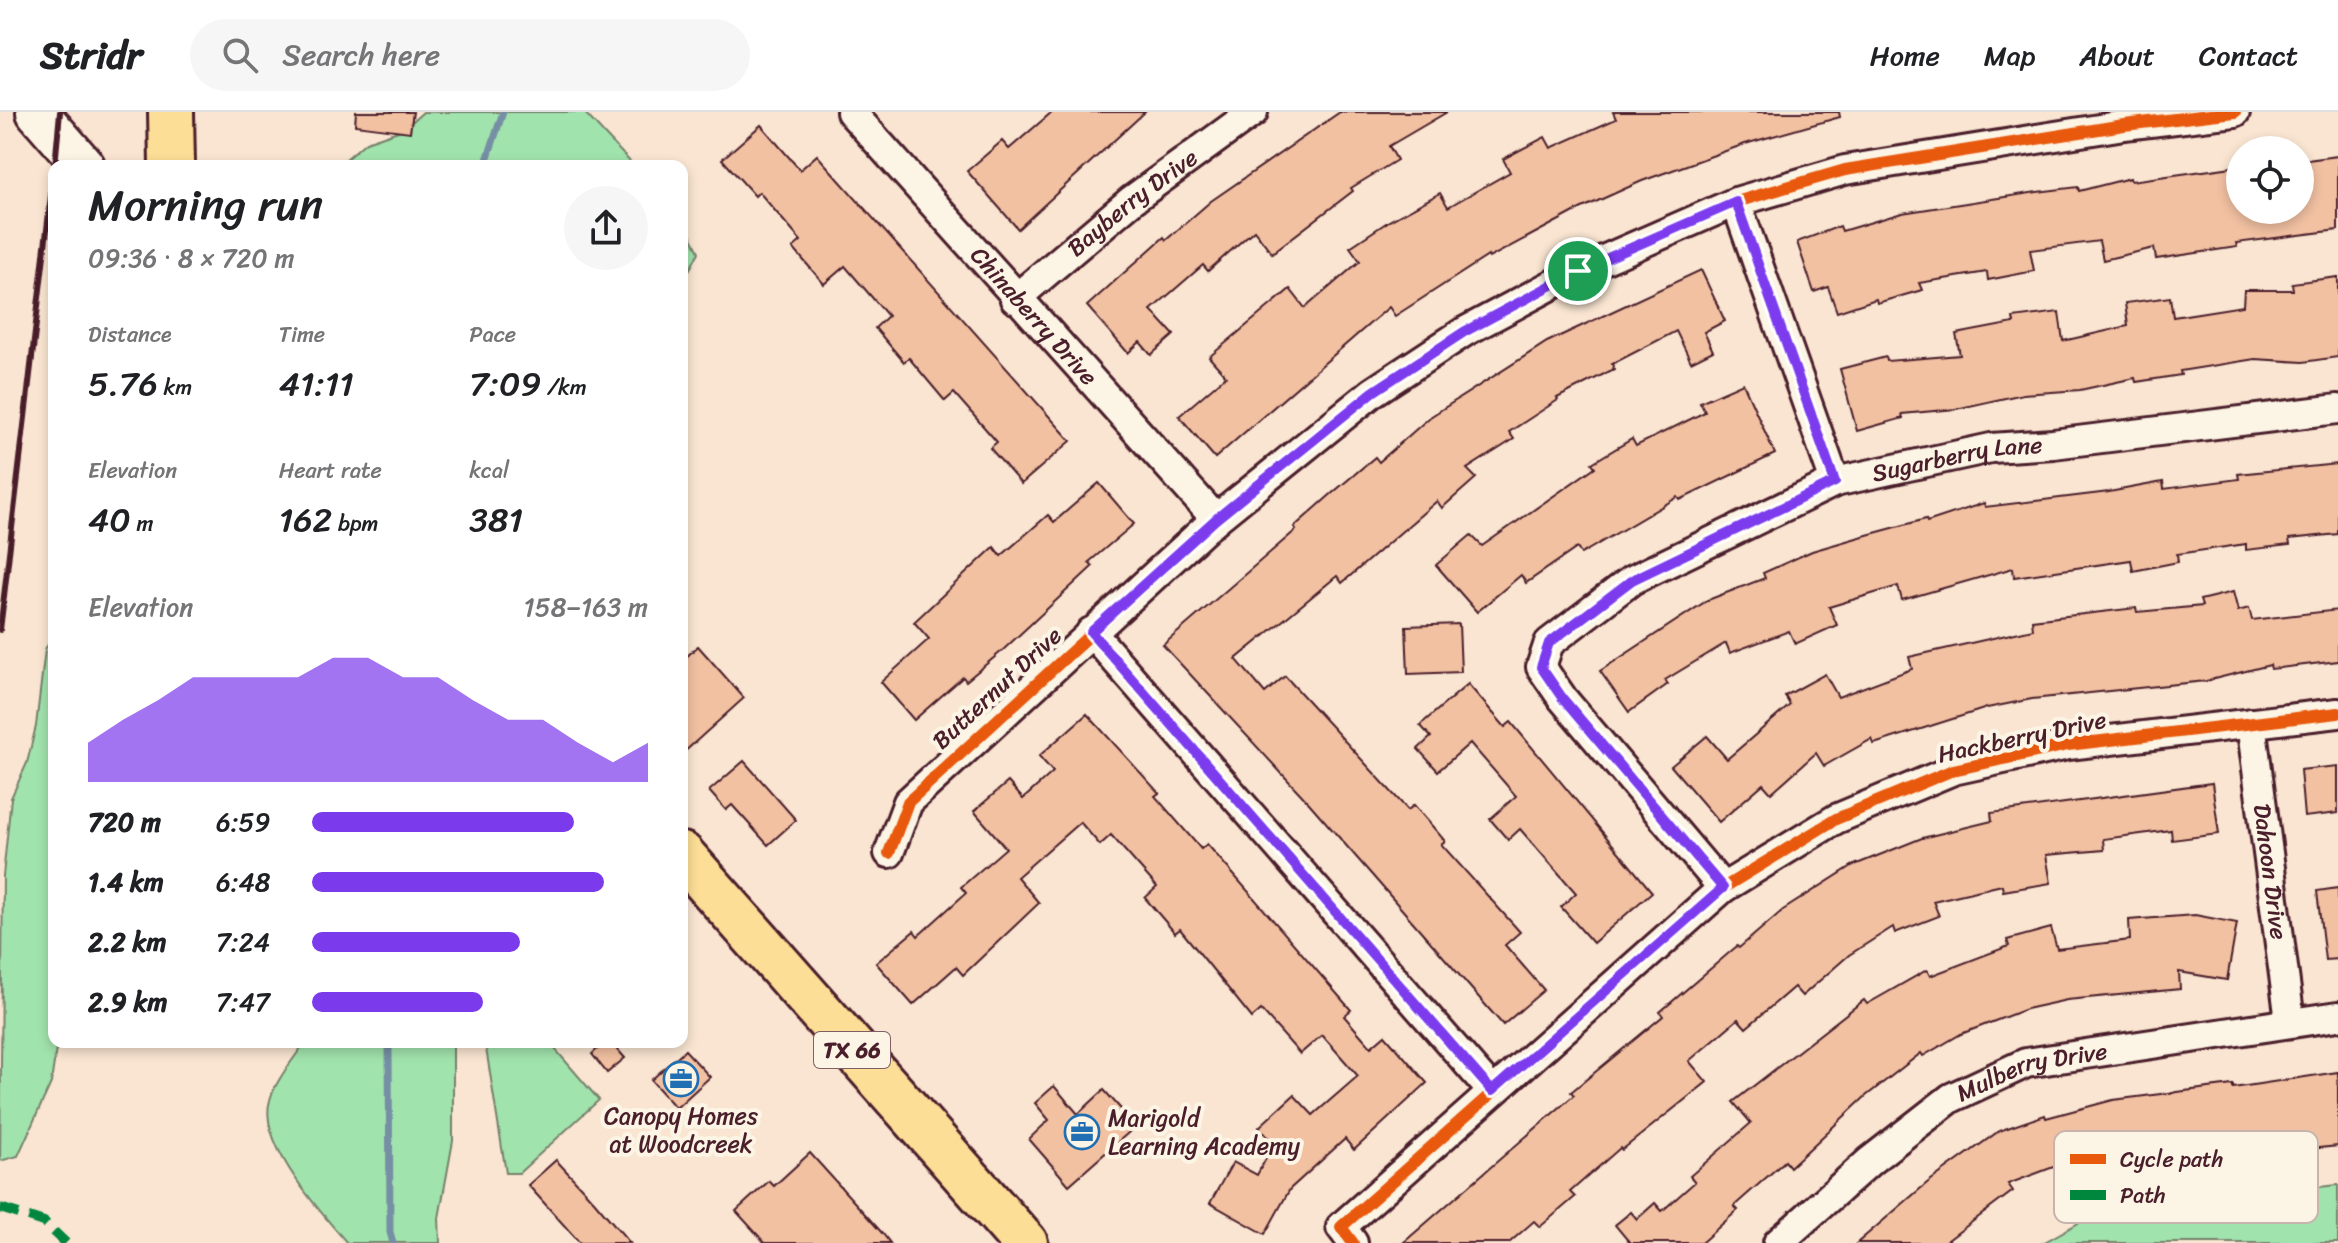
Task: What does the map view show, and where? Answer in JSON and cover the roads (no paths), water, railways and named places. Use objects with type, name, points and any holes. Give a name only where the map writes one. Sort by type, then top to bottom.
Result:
[{"type":"main road","points":[[37,112],[79,160]]},
{"type":"main road","points":[[171,112],[172,160]]},
{"type":"main road","name":"TX 66","points":[[688,862],[1025,1243]]},
{"type":"street","name":"Chinaberry Drive","points":[[851,112],[1015,299],[1216,519]]},
{"type":"street","name":"Bayberry Drive","points":[[1015,299],[1132,200],[1253,112]]},
{"type":"street","name":"Butternut Drive","points":[[889,853],[908,802],[1091,632],[1216,519],[1373,392],[1464,332],[1578,271],[1736,202],[1845,170],[2124,125],[2235,112]]},
{"type":"street","points":[[1736,202],[1835,482]]},
{"type":"street","name":"Sugarberry Lane","points":[[1723,888],[1563,699],[1541,667],[1549,643],[1632,580],[1835,482],[1991,448],[2053,444],[2338,409]]},
{"type":"street","points":[[1091,632],[1492,1091]]},
{"type":"street","name":"Hackberry Drive","points":[[1347,1235],[1492,1091],[1723,888],[1836,819],[1953,770],[2068,745],[2338,713]]},
{"type":"street","name":"Dahoon Drive","points":[[2251,723],[2290,1021]]},
{"type":"street","name":"Mulberry Drive","points":[[1778,1243],[1870,1161],[1951,1098],[2026,1063],[2338,1016]]},
{"type":"waterway","points":[[487,160],[503,112]]},
{"type":"waterway","points":[[389,1048],[390,1232],[393,1243]]},
{"type":"railway","points":[[56,160],[60,112]]},
{"type":"railway","points":[[0,630],[48,221]]},
{"type":"place","name":"Canopy Homes at Woodcreek","points":[[681,1079]]},
{"type":"place","name":"Marigold Learning Academy","points":[[1082,1132]]}]
